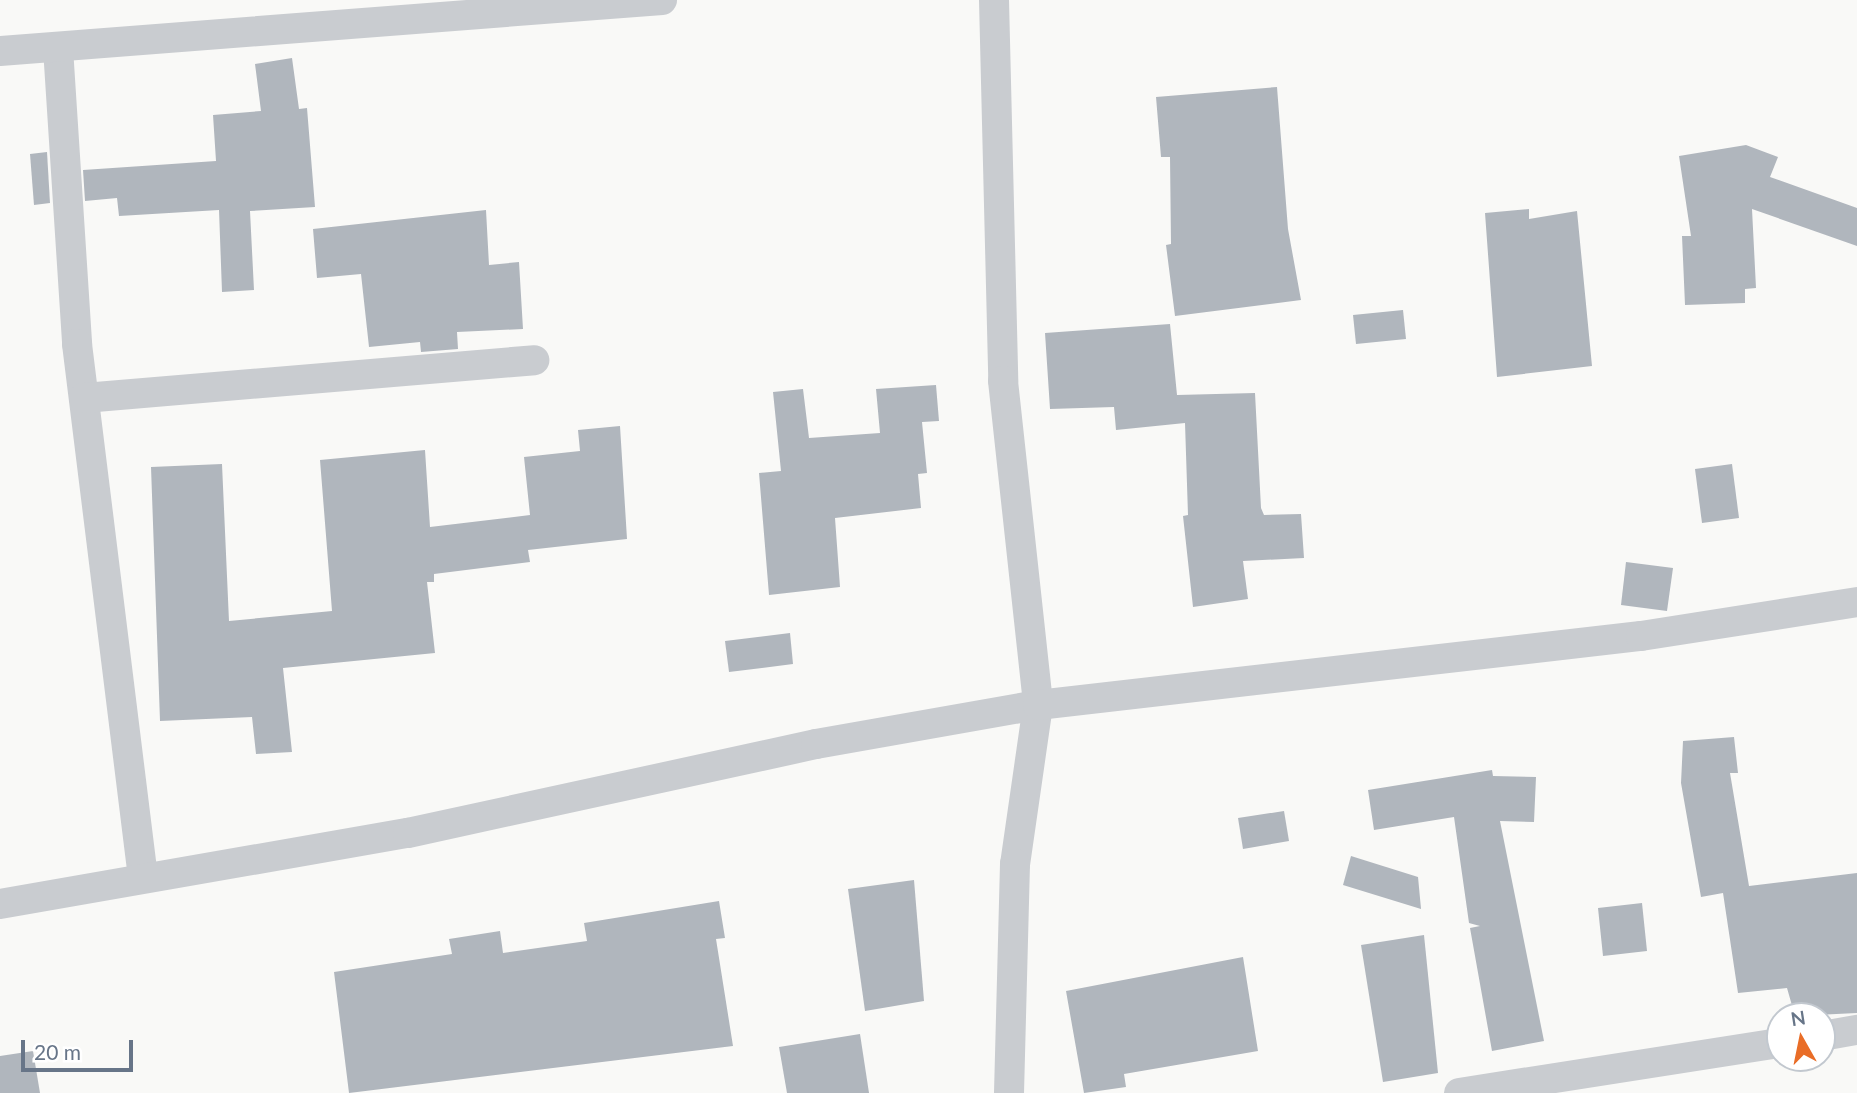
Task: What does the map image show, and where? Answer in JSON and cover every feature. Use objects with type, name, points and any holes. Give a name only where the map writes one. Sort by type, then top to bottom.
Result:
[{"type":"street","points":[[0,51],[662,0]]},
{"type":"street","points":[[994,0],[1003,381],[1038,705],[1015,864],[1009,1093]]},
{"type":"street","points":[[58,48],[84,398],[143,878]]},
{"type":"street","points":[[84,398],[534,360]]},
{"type":"street","points":[[0,904],[408,833],[816,744],[1038,705],[1641,636],[1857,602]]},
{"type":"street","points":[[1836,1034],[1857,1030]]},
{"type":"street","points":[[1459,1093],[1766,1045]]},
{"type":"building","points":[[292,58],[299,109],[307,108],[315,207],[250,211],[254,290],[222,292],[219,210],[119,216],[117,198],[85,201],[83,170],[216,161],[213,115],[261,111],[255,64]]},
{"type":"building","points":[[1277,87],[1288,229],[1301,300],[1175,316],[1166,245],[1171,244],[1170,157],[1161,157],[1156,97]]},
{"type":"building","points":[[1746,145],[1778,157],[1770,177],[1857,208],[1857,246],[1752,209],[1756,288],[1745,289],[1745,303],[1685,305],[1682,236],[1691,236],[1679,156]]},
{"type":"building","points":[[47,152],[50,203],[34,205],[30,154]]},
{"type":"building","points":[[1529,209],[1529,219],[1577,211],[1592,366],[1497,377],[1485,213]]},
{"type":"building","points":[[486,210],[489,265],[519,262],[523,329],[457,332],[458,349],[421,352],[420,342],[369,347],[361,274],[317,278],[313,229]]},
{"type":"building","points":[[1403,310],[1406,339],[1356,344],[1353,315]]},
{"type":"building","points":[[1170,324],[1177,395],[1255,393],[1261,508],[1264,515],[1301,514],[1304,558],[1243,561],[1248,599],[1193,607],[1183,516],[1188,515],[1185,423],[1116,430],[1114,407],[1050,409],[1045,333]]},
{"type":"building","points":[[936,385],[939,421],[922,422],[927,473],[918,474],[921,508],[835,518],[840,587],[769,595],[759,473],[781,471],[773,392],[803,389],[809,438],[880,433],[876,389]]},
{"type":"building","points":[[620,426],[627,539],[528,550],[530,562],[434,574],[434,582],[427,582],[435,653],[283,668],[292,752],[256,754],[252,717],[160,721],[151,467],[222,464],[229,621],[332,611],[320,460],[425,450],[430,527],[530,515],[524,457],[580,451],[578,430]]},
{"type":"building","points":[[1732,464],[1739,518],[1702,523],[1695,469]]},
{"type":"building","points":[[1626,562],[1673,568],[1667,611],[1621,605]]},
{"type":"building","points":[[790,633],[793,664],[729,672],[725,641]]},
{"type":"building","points":[[1734,737],[1738,773],[1730,773],[1749,886],[1857,873],[1857,1013],[1836,1014],[1836,1002],[1791,1002],[1787,988],[1738,993],[1723,893],[1701,897],[1681,783],[1683,741]]},
{"type":"building","points":[[1492,770],[1493,776],[1536,777],[1534,822],[1500,821],[1544,1041],[1492,1051],[1470,928],[1480,926],[1469,923],[1454,817],[1374,830],[1368,790]]},
{"type":"building","points":[[1284,811],[1289,841],[1243,849],[1238,818]]},
{"type":"building","points":[[1351,856],[1418,877],[1421,909],[1343,885]]},
{"type":"building","points":[[914,880],[924,1001],[865,1011],[848,889]]},
{"type":"building","points":[[719,901],[725,938],[716,939],[733,1046],[349,1093],[334,972],[452,954],[449,939],[500,931],[503,953],[587,941],[584,923]]},
{"type":"building","points":[[1642,903],[1647,951],[1603,956],[1598,908]]},
{"type":"building","points":[[1424,935],[1438,1073],[1383,1082],[1361,945]]},
{"type":"building","points":[[1243,957],[1258,1051],[1124,1074],[1126,1087],[1084,1093],[1066,991]]},
{"type":"building","points":[[860,1034],[869,1093],[787,1093],[779,1047]]},
{"type":"building","points":[[33,1051],[40,1093],[0,1093],[0,1056]]}]
